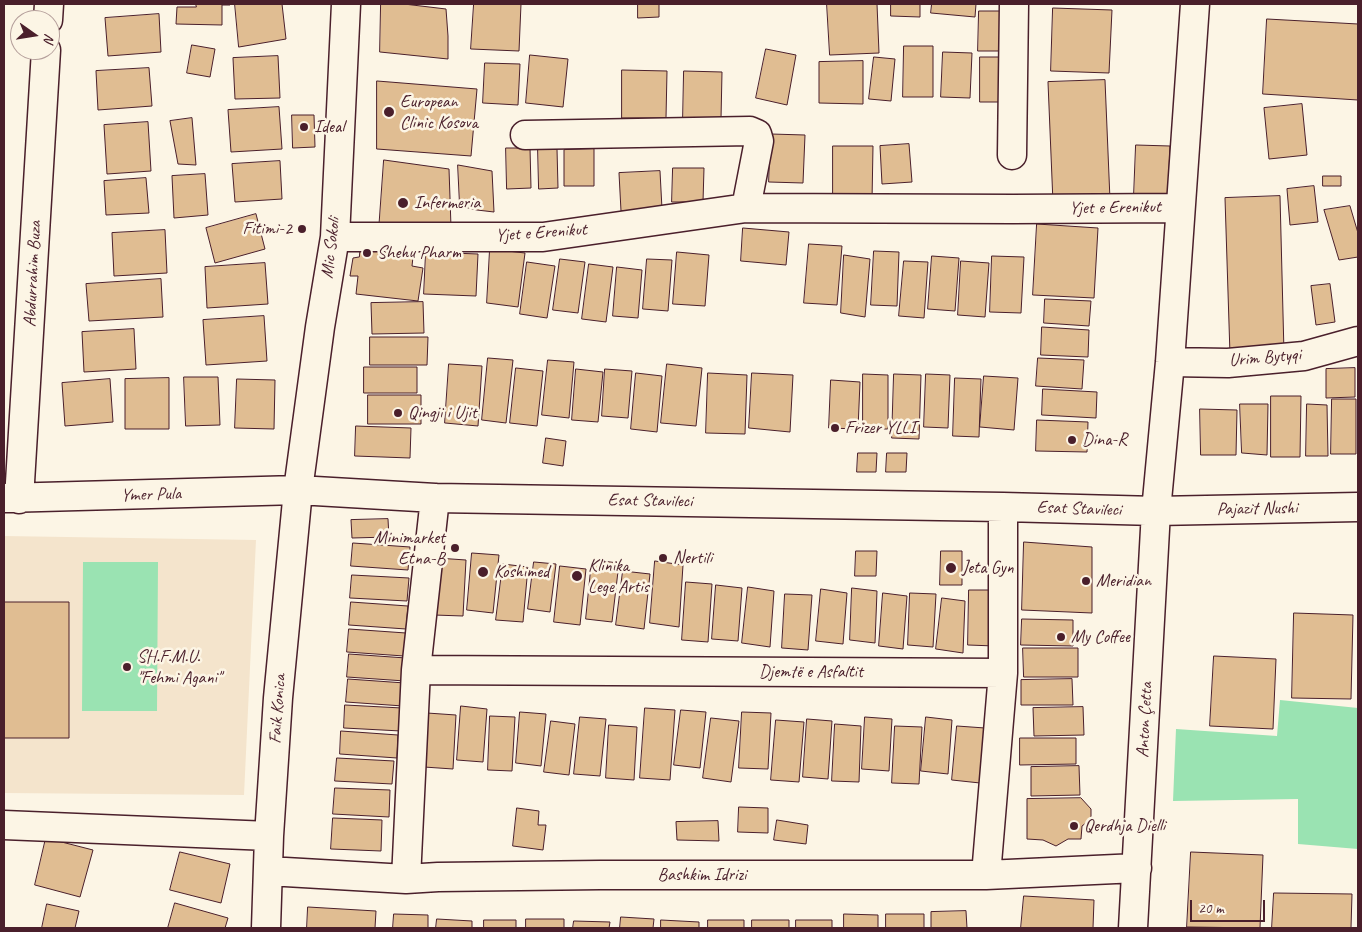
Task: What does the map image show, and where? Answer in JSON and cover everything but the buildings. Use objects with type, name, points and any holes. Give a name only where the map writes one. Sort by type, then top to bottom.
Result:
[{"type":"street","name":"Mic Sokoli","points":[[298,490],[320,327],[335,237],[346,4]]},
{"type":"street","points":[[1012,155],[1014,4]]},
{"type":"street","points":[[1180,208],[1195,4]]},
{"type":"street","name":"Abdurrahim Buza","points":[[12,498],[45,60]]},
{"type":"street","points":[[524,135],[750,132],[757,134],[760,142],[746,208]]},
{"type":"street","name":"Yjet e Erenikut","points":[[335,237],[543,237],[746,208],[1180,208],[1170,362],[1156,511]]},
{"type":"street","name":"Urim Bytyqi","points":[[1170,362],[1228,363],[1304,356],[1358,341]]},
{"type":"street","name":"Ymer Pula","points":[[12,498],[298,490]]},
{"type":"street","name":"Esat Stavileci","points":[[298,490],[435,498],[1002,506],[1156,511]]},
{"type":"street","name":"Faik Konica","points":[[266,928],[269,836],[278,698],[298,490]]},
{"type":"street","points":[[406,879],[416,670],[435,498]]},
{"type":"street","points":[[986,875],[1003,673],[1002,506]]},
{"type":"street","name":"Pajazit Nushi","points":[[1156,511],[1358,507]]},
{"type":"street","name":"Anton Çetta","points":[[1133,928],[1156,511]]},
{"type":"street","name":"Djemtë e Asfaltit","points":[[416,670],[1003,673]]},
{"type":"street","points":[[4,825],[269,836]]},
{"type":"street","name":"Bashkim Idrizi","points":[[268,871],[406,879],[600,875],[986,875],[1137,868]]},
{"type":"shaded area","name":"SH.F.M.U. \"Fehmi Agani\"","points":[[4,536],[256,540],[244,795],[4,793]]},
{"type":"green space","points":[[83,562],[158,562],[157,711],[82,711]]},
{"type":"green space","points":[[1280,700],[1358,708],[1358,849],[1298,844],[1298,799],[1173,801],[1176,729],[1277,736]]},
{"type":"place","name":"European Clinic Kosova","points":[[389,112]]},
{"type":"place","name":"Ideal","points":[[304,127]]},
{"type":"place","name":"Infermeria","points":[[403,203]]},
{"type":"place","name":"Fitimi-2","points":[[302,229]]},
{"type":"place","name":"Shehu Pharm","points":[[367,253]]},
{"type":"place","name":"Qingji i Ujit","points":[[398,413]]},
{"type":"place","name":"Frizer YLLI","points":[[835,428]]},
{"type":"place","name":"Dina-R","points":[[1072,440]]},
{"type":"place","name":"Minimarket Etna-B","points":[[455,548]]},
{"type":"place","name":"Nertili","points":[[663,558]]},
{"type":"place","name":"Jeta Gyn","points":[[951,568]]},
{"type":"place","name":"Koshimed","points":[[483,572]]},
{"type":"place","name":"Klinika Lege Artis","points":[[577,576]]},
{"type":"place","name":"Meridian","points":[[1086,581]]},
{"type":"place","name":"My Coffee","points":[[1061,637]]},
{"type":"place","name":"SH.F.M.U. \"Fehmi Agani\"","points":[[127,667]]},
{"type":"place","name":"Qerdhja Dielli","points":[[1074,826]]}]
